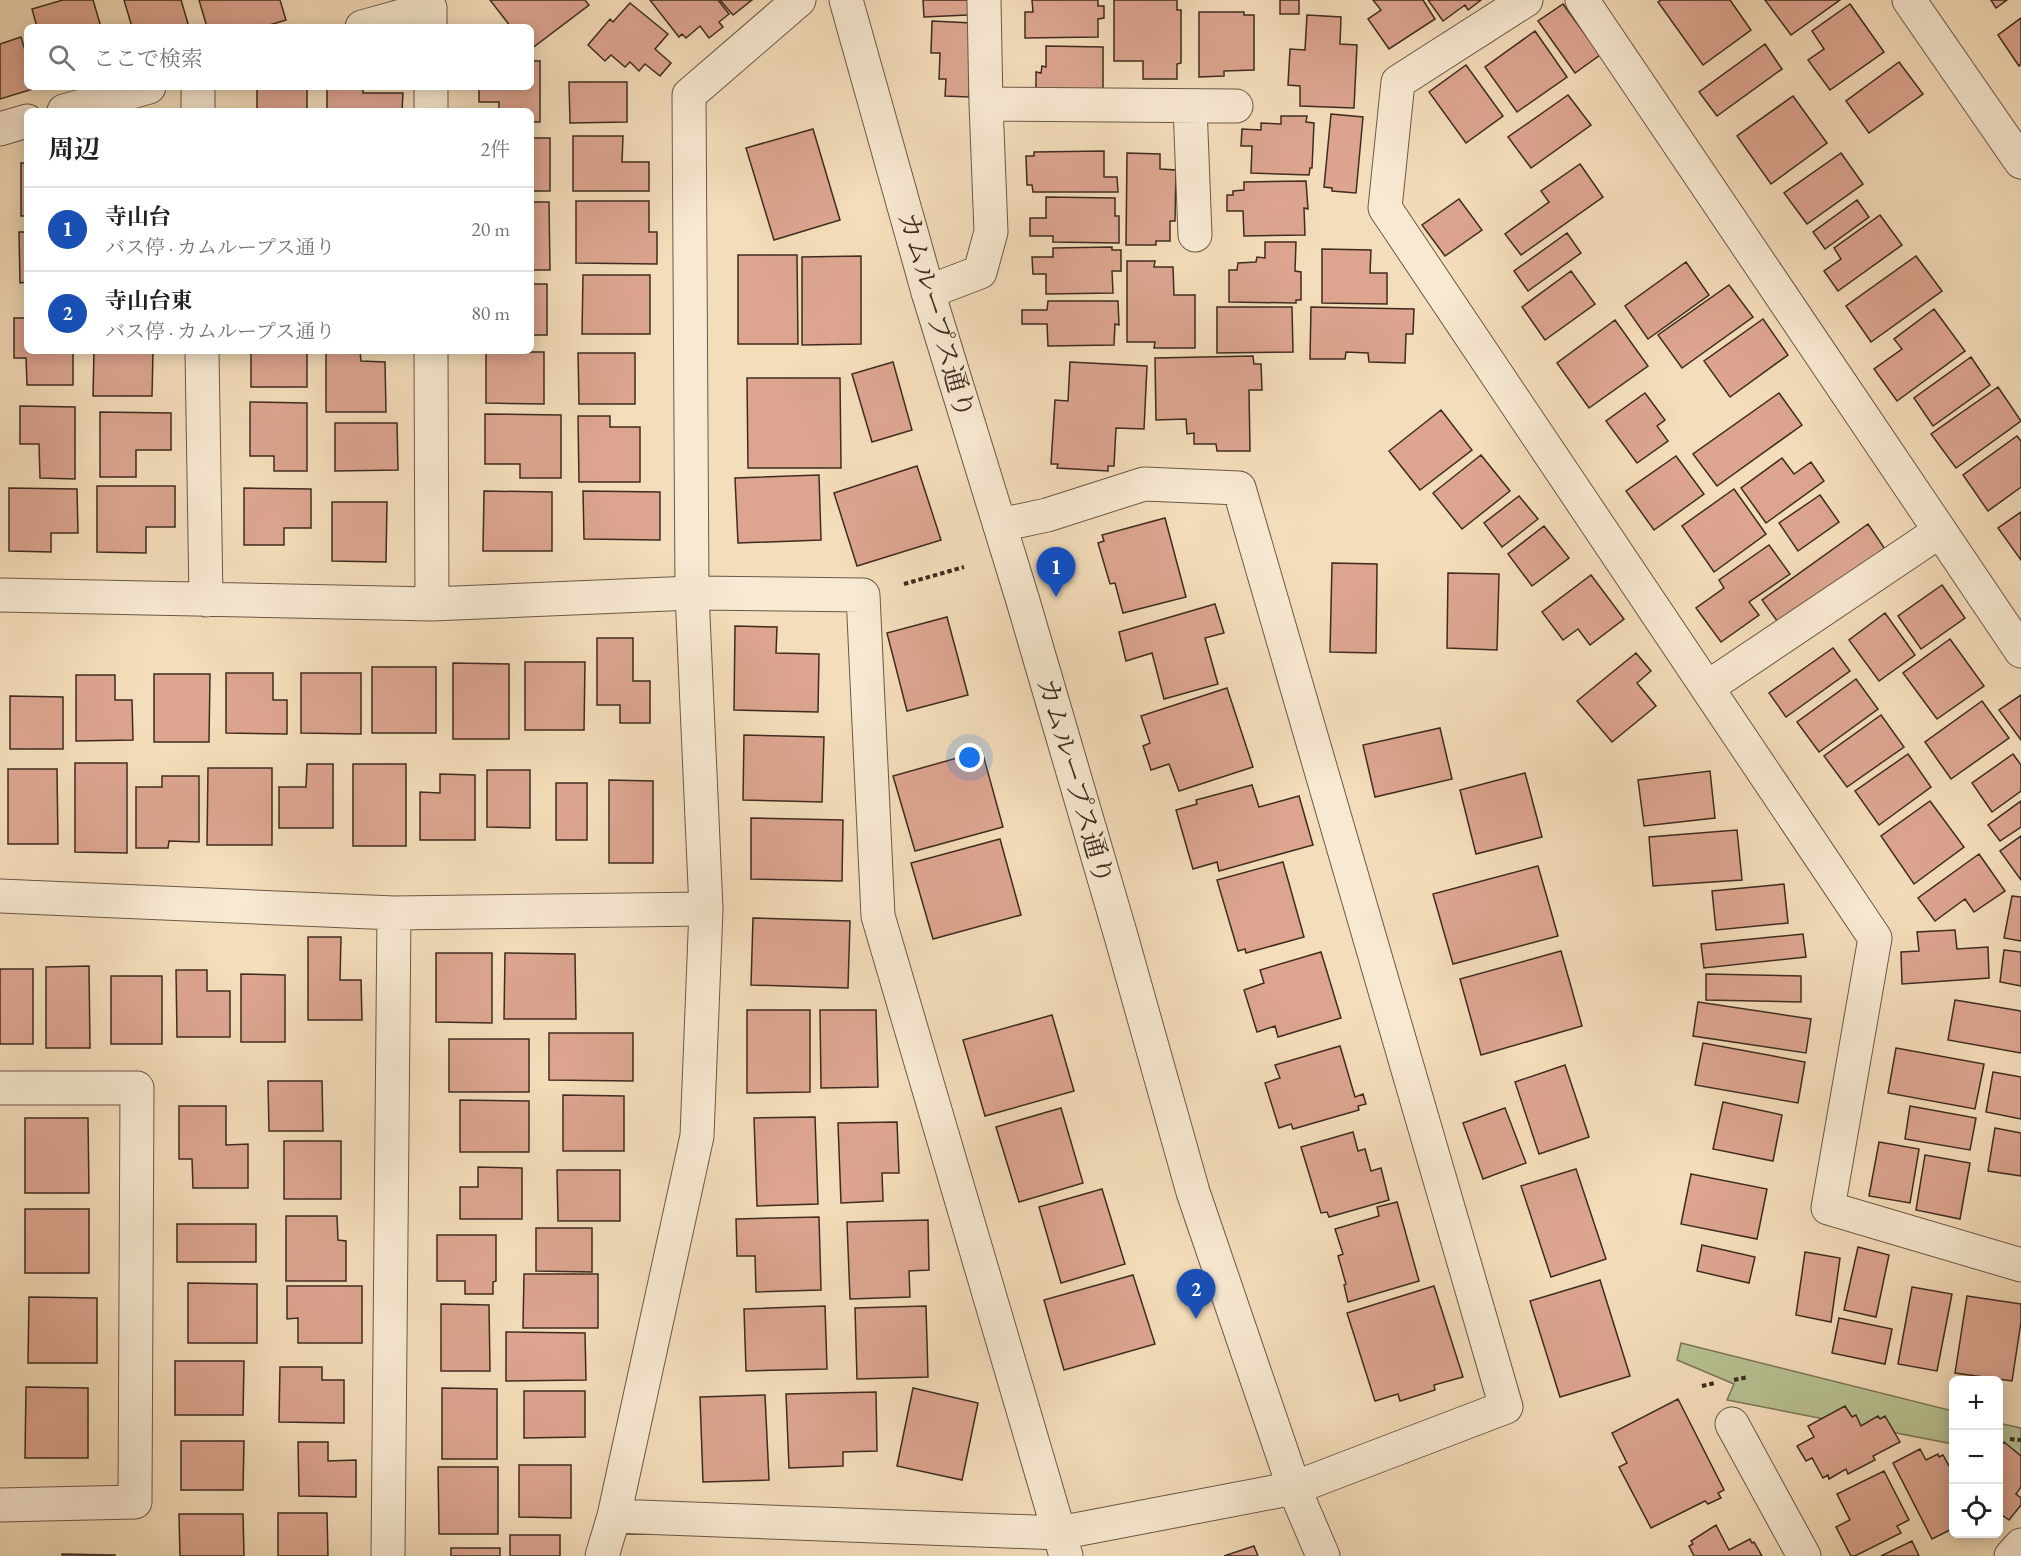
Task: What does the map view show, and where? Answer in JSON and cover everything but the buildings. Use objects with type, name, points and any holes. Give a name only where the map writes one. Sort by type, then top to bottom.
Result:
[{"type":"street","points":[[602,1556],[614,1516],[697,1136],[706,909],[692,593],[689,95],[799,0]]},
{"type":"street","name":"カムループス通り","points":[[846,0],[928,292],[1000,525],[1121,936],[1193,1192],[1294,1488],[1323,1556]]},
{"type":"street","points":[[928,292],[980,272],[991,232],[984,0]]},
{"type":"street","points":[[1526,0],[1398,82],[1385,208],[1875,938],[1828,1208],[2021,1265]]},
{"type":"street","points":[[1582,0],[2021,651]]},
{"type":"street","points":[[1909,0],[2021,162]]},
{"type":"street","points":[[376,24],[433,12]]},
{"type":"street","points":[[75,108],[138,90]]},
{"type":"street","points":[[198,90],[198,108]]},
{"type":"street","points":[[431,90],[431,108]]},
{"type":"street","points":[[986,105],[1236,106]]},
{"type":"street","points":[[1190,106],[1195,235]]},
{"type":"street","points":[[0,129],[24,122]]},
{"type":"street","points":[[202,354],[206,600]]},
{"type":"street","points":[[431,354],[432,604]]},
{"type":"street","points":[[614,1516],[1062,1544],[1294,1488],[1506,1407],[1239,488],[1144,484],[1047,514],[1000,525]]},
{"type":"street","points":[[1708,687],[1940,531]]},
{"type":"street","points":[[0,595],[432,604],[692,593],[863,595],[878,916],[1062,1544]]},
{"type":"street","points":[[0,896],[394,913],[706,909]]},
{"type":"street","points":[[388,1556],[394,913]]},
{"type":"street","points":[[0,1088],[137,1088],[135,1502],[0,1505]]},
{"type":"street","points":[[1732,1424],[1804,1556]]},
{"type":"street","points":[[2011,1556],[2021,1545]]},
{"type":"path","points":[[863,595],[964,567]]},
{"type":"path","points":[[2010,1439],[2021,1440]]},
{"type":"green space","points":[[1681,1343],[1949,1410],[1949,1443],[1727,1400],[1734,1384],[1677,1360]]},
{"type":"green space","points":[[2003,1424],[2021,1428],[2021,1458],[2003,1454]]},
{"type":"place","name":"寺山台","points":[[1056,597]]},
{"type":"place","name":"寺山台東","points":[[1196,1319]]}]
